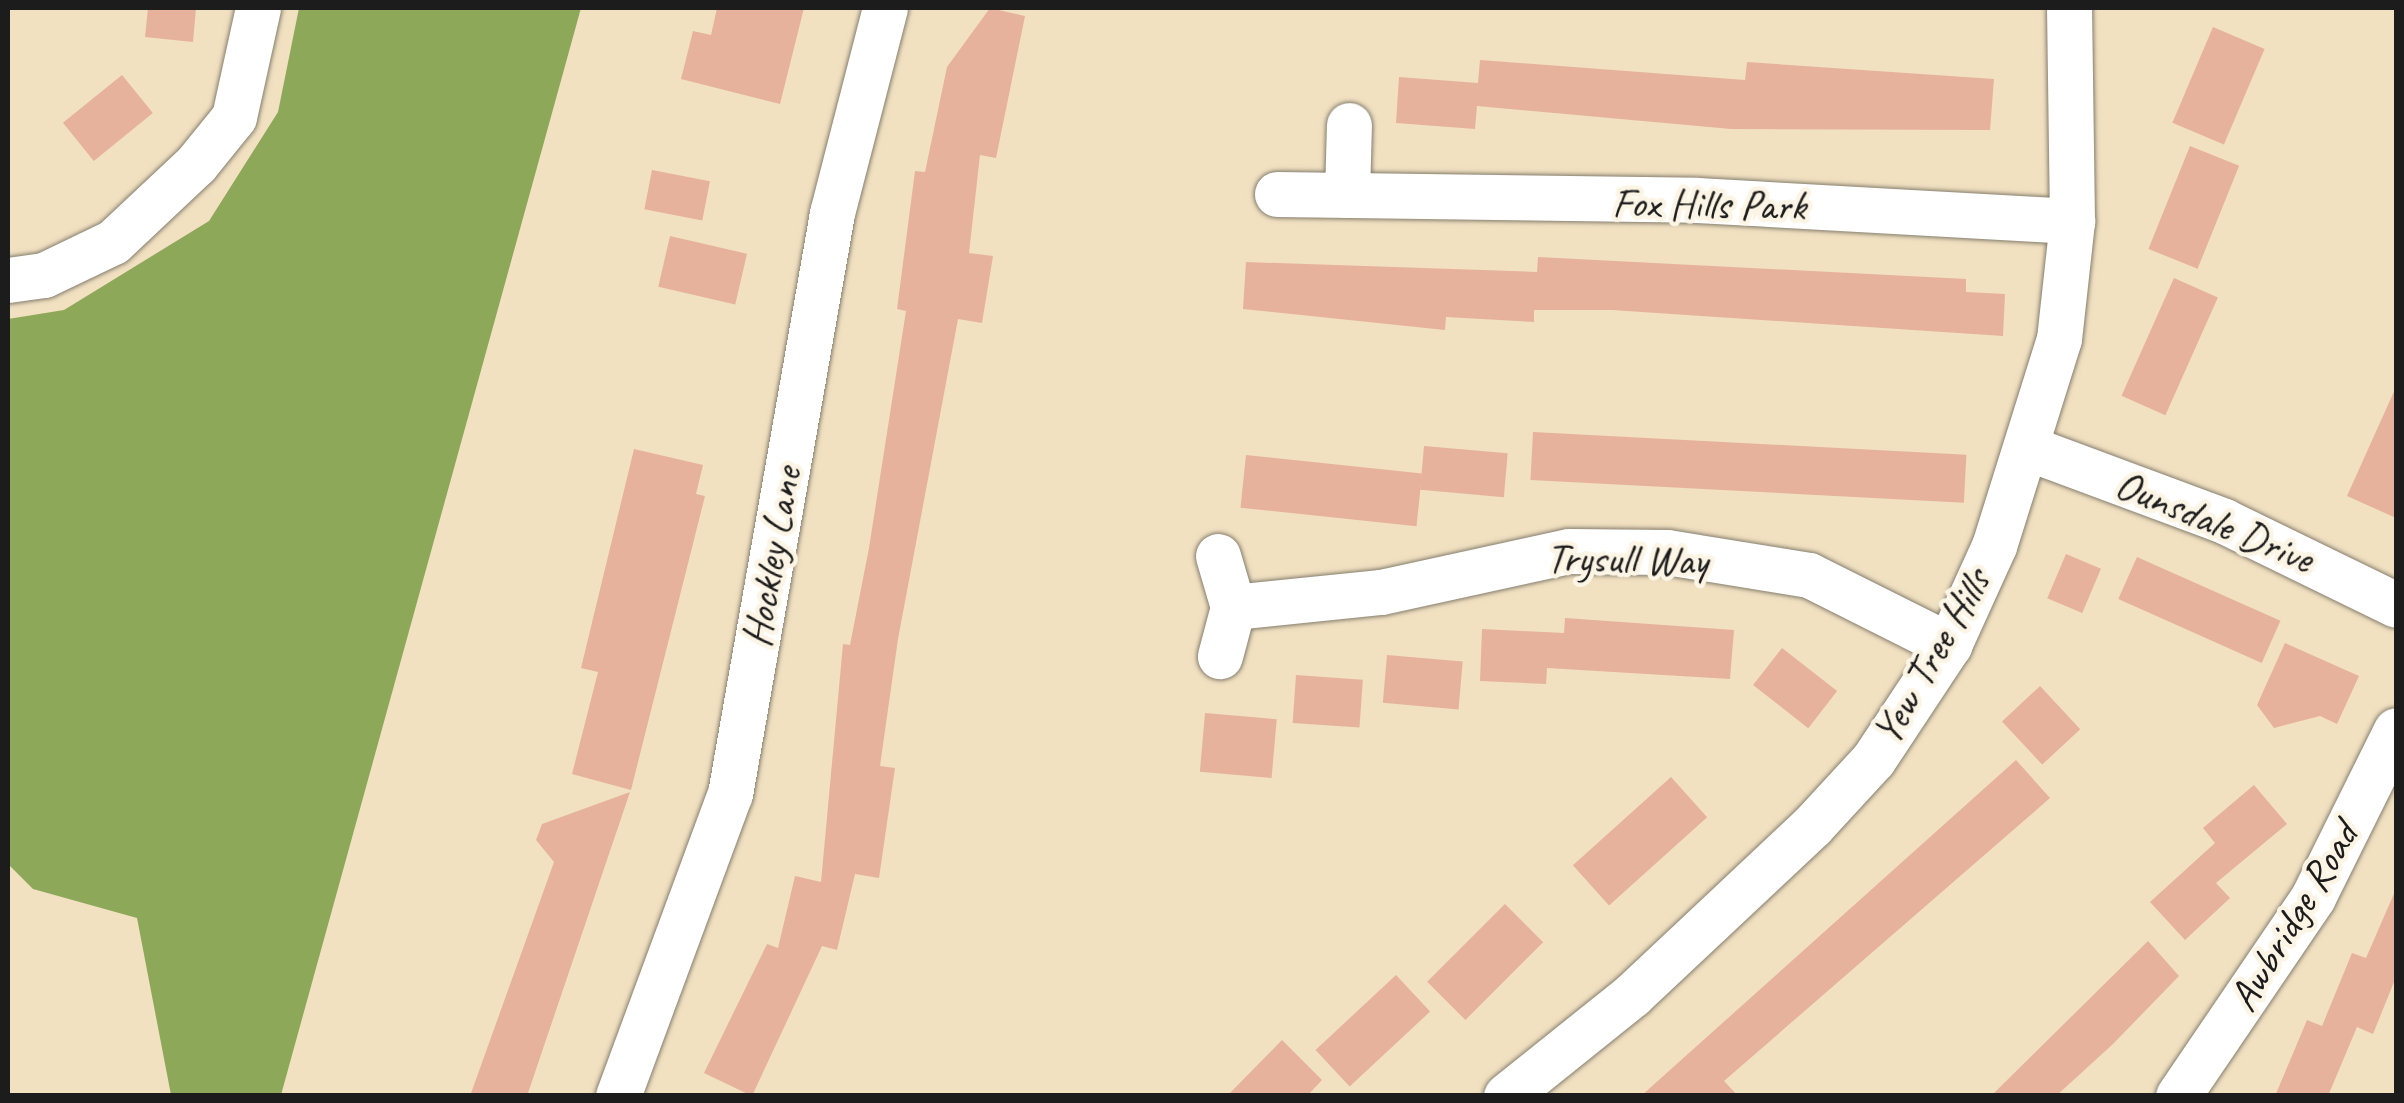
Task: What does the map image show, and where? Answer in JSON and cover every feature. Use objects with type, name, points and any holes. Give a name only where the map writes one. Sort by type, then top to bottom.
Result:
[{"type":"street","points":[[8,280],[44,275],[113,242],[196,164],[234,117],[258,8]]},
{"type":"street","name":"Hockley Lane","points":[[618,1096],[730,794],[832,213],[885,8]]},
{"type":"street","name":"Yew Tree Hills","points":[[1506,1096],[1632,995],[1812,826],[1872,760],[1949,645],[2028,448],[2059,338],[2072,220],[2069,8]]},
{"type":"street","points":[[1347,196],[1349,124]]},
{"type":"street","name":"Fox Hills Park","points":[[1277,194],[1698,200],[2072,220]]},
{"type":"street","name":"Ounsdale Drive","points":[[2028,448],[2224,521],[2396,604]]},
{"type":"street","name":"Trysull Way","points":[[1233,607],[1382,592],[1569,552],[1667,552],[1809,575],[1949,645]]},
{"type":"street","points":[[1218,556],[1233,607],[1220,656]]},
{"type":"street","name":"Awbridge Road","points":[[2178,1096],[2312,897],[2396,730]]},
{"type":"green space","points":[[299,8],[581,8],[281,1095],[171,1095],[137,918],[33,889],[8,864],[8,319],[64,310],[209,221],[278,112]]},
{"type":"building","points":[[148,8],[196,8],[193,42],[145,37]]},
{"type":"building","points":[[717,8],[804,8],[780,104],[681,79],[693,31],[711,35]]},
{"type":"building","points":[[990,8],[1025,16],[996,158],[980,155],[969,253],[993,256],[982,323],[958,319],[898,639],[880,766],[895,768],[879,878],[855,874],[837,950],[822,946],[752,1096],[704,1073],[767,944],[778,948],[795,876],[821,882],[843,644],[850,645],[869,548],[906,311],[897,309],[915,171],[925,172],[947,67]]},
{"type":"building","points":[[2213,27],[2265,49],[2224,145],[2172,123]]},
{"type":"building","points":[[1480,60],[1745,80],[1747,62],[1994,79],[1990,130],[1731,129],[1477,106],[1475,129],[1396,123],[1399,77],[1478,83]]},
{"type":"building","points":[[122,75],[153,113],[94,161],[63,123]]},
{"type":"building","points":[[2190,146],[2239,166],[2198,269],[2148,249]]},
{"type":"building","points":[[652,170],[710,181],[702,221],[644,209]]},
{"type":"building","points":[[670,236],[747,254],[735,304],[658,287]]},
{"type":"building","points":[[1538,257],[1966,279],[1966,292],[2005,294],[2003,336],[1612,310],[1534,310],[1534,322],[1446,317],[1445,330],[1243,309],[1246,262],[1537,272]]},
{"type":"building","points":[[2174,278],[2218,298],[2165,415],[2122,396]]},
{"type":"building","points":[[2396,387],[2396,518],[2347,496]]},
{"type":"building","points":[[1533,432],[1966,455],[1964,503],[1530,480]]},
{"type":"building","points":[[1424,446],[1508,453],[1504,497],[1420,490]]},
{"type":"building","points":[[634,449],[703,465],[696,494],[705,496],[631,790],[572,774],[598,672],[581,668]]},
{"type":"building","points":[[1246,455],[1422,474],[1416,526],[1240,508]]},
{"type":"building","points":[[2066,554],[2101,569],[2082,613],[2047,598]]},
{"type":"building","points":[[2137,557],[2280,621],[2262,663],[2118,599]]},
{"type":"building","points":[[1565,618],[1734,630],[1730,679],[1547,668],[1546,684],[1480,681],[1482,629],[1564,633]]},
{"type":"building","points":[[2285,643],[2359,676],[2337,724],[2320,716],[2274,728],[2257,705]]},
{"type":"building","points":[[1782,648],[1837,691],[1808,728],[1753,685]]},
{"type":"building","points":[[1387,655],[1463,662],[1459,709],[1383,703]]},
{"type":"building","points":[[1296,675],[1363,680],[1359,728],[1293,723]]},
{"type":"building","points":[[2040,686],[2080,729],[2042,765],[2002,721]]},
{"type":"building","points":[[1205,713],[1277,719],[1272,778],[1200,772]]},
{"type":"building","points":[[2016,760],[2050,798],[1724,1081],[1738,1096],[1641,1096]]},
{"type":"building","points":[[1671,777],[1707,817],[1609,905],[1573,865]]},
{"type":"building","points":[[2254,785],[2287,824],[2216,883],[2230,898],[2185,940],[2150,902],[2215,843],[2203,828]]},
{"type":"building","points":[[630,792],[527,1096],[470,1096],[554,862],[536,840],[542,824]]},
{"type":"building","points":[[2396,889],[2396,977],[2373,1034],[2357,1027],[2328,1096],[2275,1096],[2307,1020],[2322,1026],[2352,953],[2366,958]]},
{"type":"building","points":[[1505,904],[1543,942],[1465,1020],[1427,982]]},
{"type":"building","points":[[2148,941],[2179,976],[2113,1044],[2056,1096],[1991,1096]]},
{"type":"building","points":[[1396,975],[1430,1012],[1350,1087],[1316,1050]]},
{"type":"building","points":[[1282,1040],[1322,1080],[1307,1096],[1227,1096]]}]
